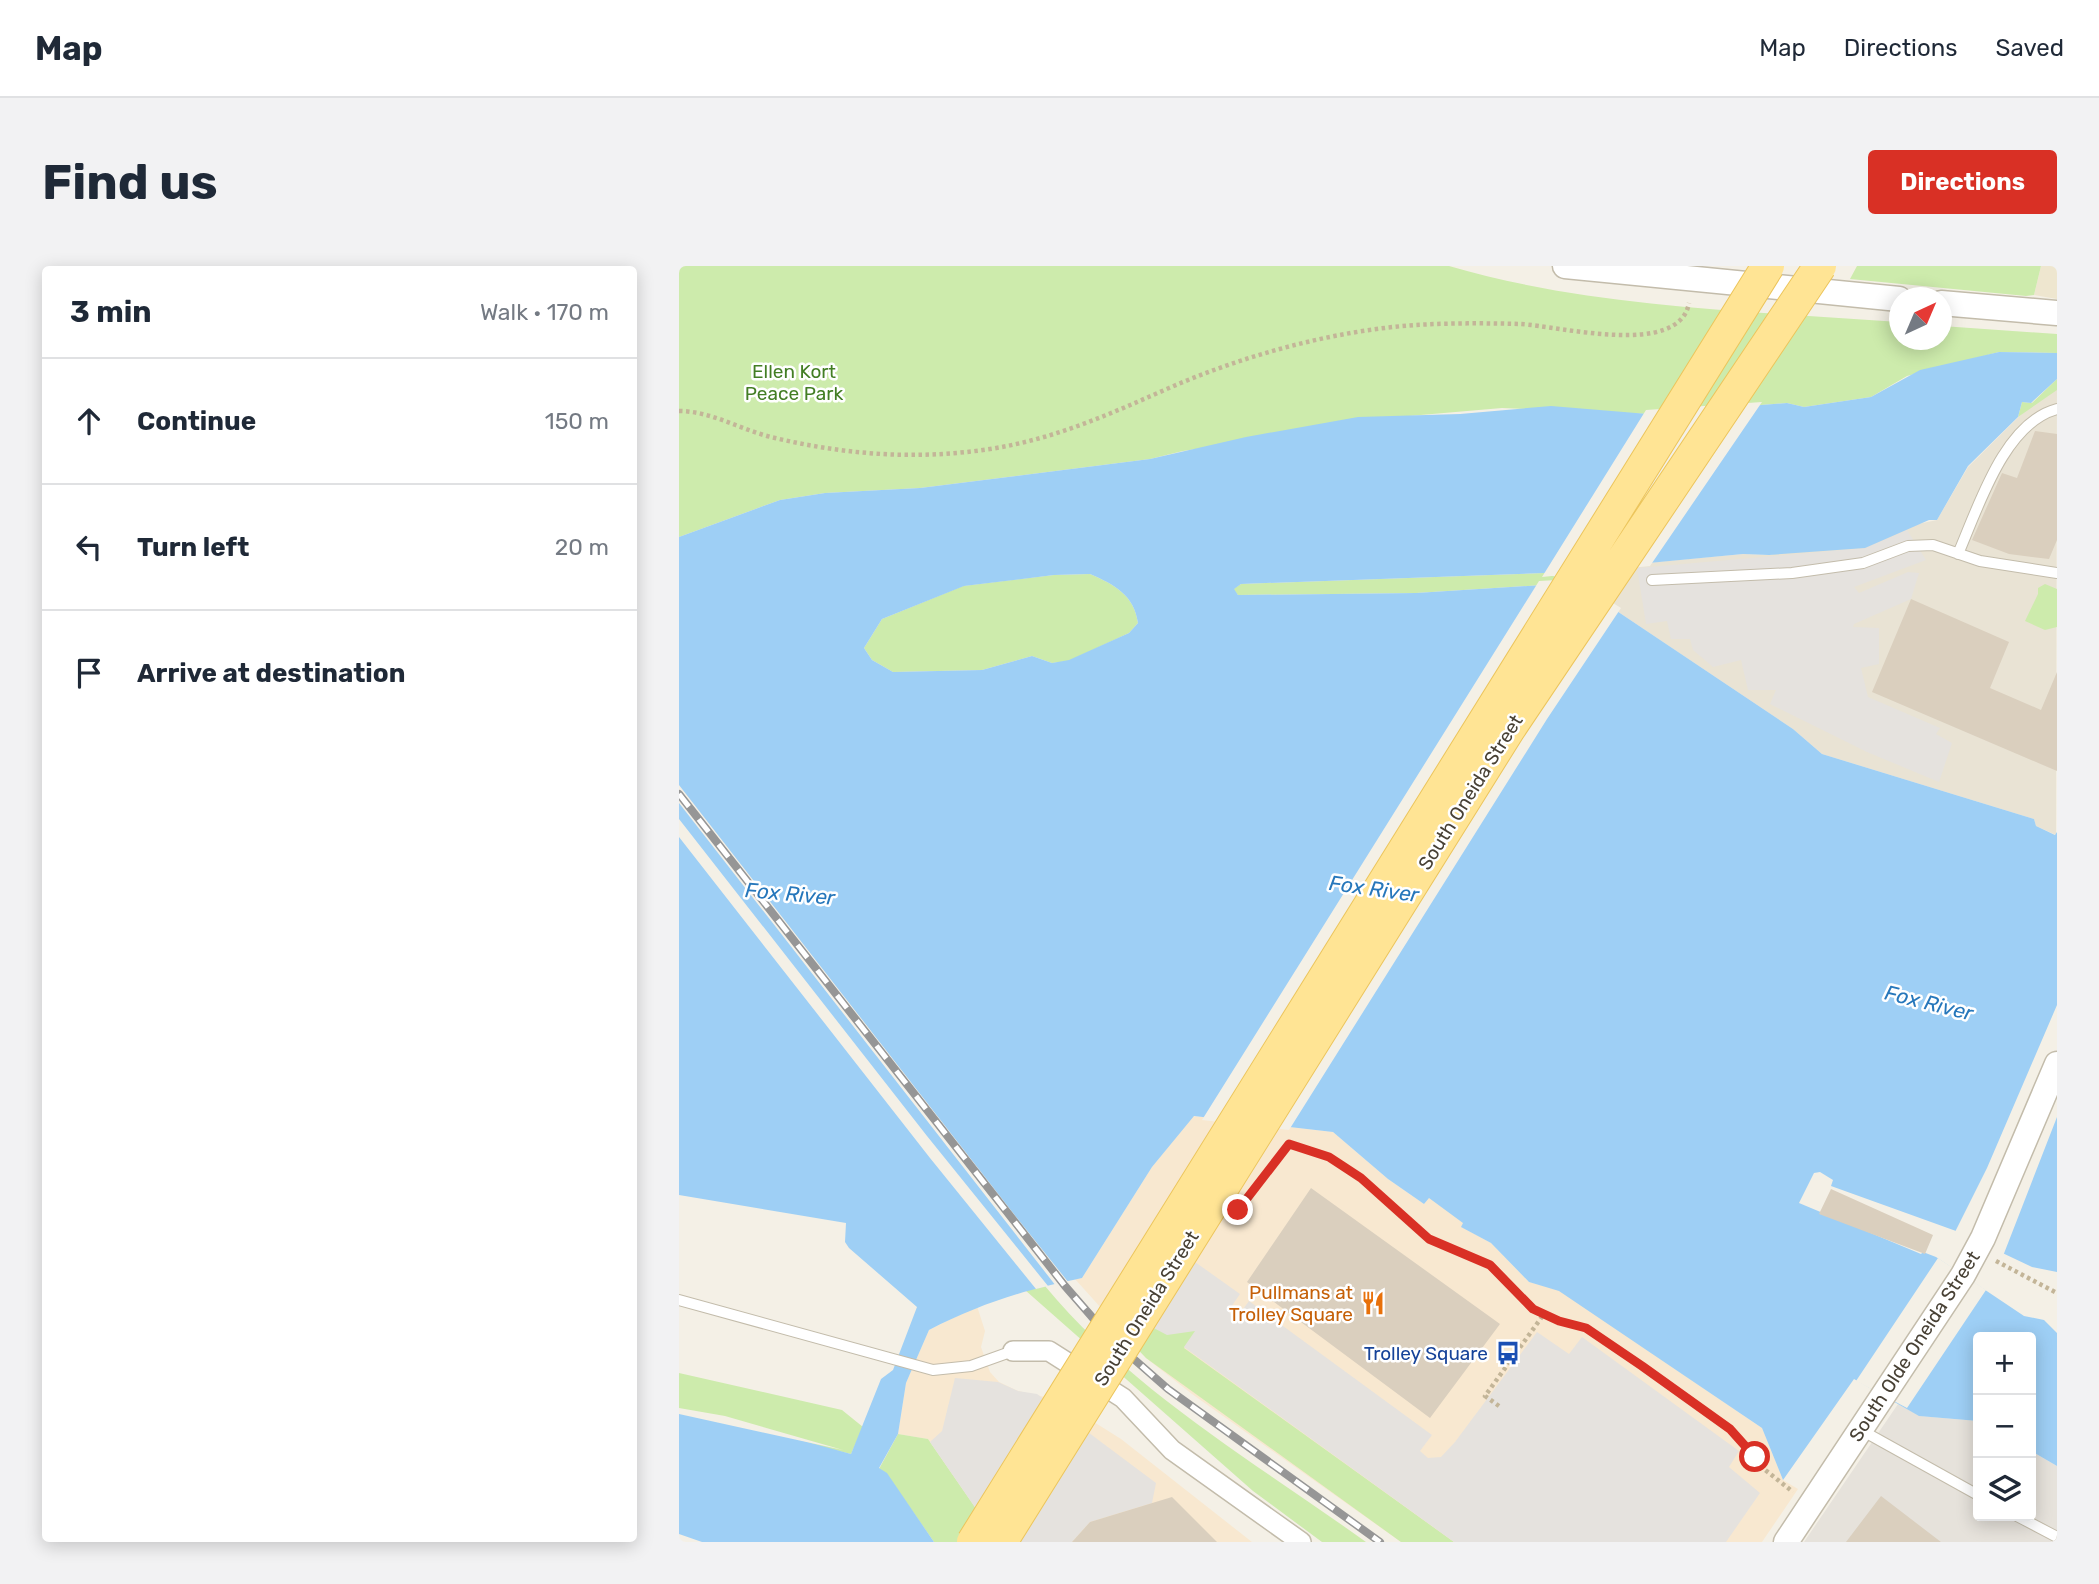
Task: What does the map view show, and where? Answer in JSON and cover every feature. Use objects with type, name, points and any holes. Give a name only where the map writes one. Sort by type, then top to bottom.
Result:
[{"type":"main road","name":"South Oneida Street","points":[[973,1542],[1768,266]]},
{"type":"main road","name":"South Oneida Street","points":[[1001,1542],[1509,729],[1820,266]]},
{"type":"street","points":[[1565,266],[1889,298]]},
{"type":"street","points":[[1952,304],[2057,313]]},
{"type":"street","name":"South Olde Oneida Street","points":[[1786,1542],[1963,1275],[1988,1254],[2057,1064]]},
{"type":"street","points":[[1013,1351],[1049,1351],[1123,1398],[1172,1450],[1301,1542]]},
{"type":"lane","points":[[1958,554],[2006,451],[2028,426],[2047,412],[2057,409]]},
{"type":"lane","points":[[1652,580],[1792,573],[1863,563],[1908,546],[1933,545],[1980,561],[2055,573]]},
{"type":"lane","points":[[679,1300],[933,1370],[971,1366],[1013,1351]]},
{"type":"lane","points":[[1860,1429],[1973,1492]]},
{"type":"lane","points":[[2027,1521],[2057,1537]]},
{"type":"path","points":[[679,411],[708,415],[774,438],[863,454],[904,457],[988,449],[1030,442],[1077,428],[1221,368],[1302,344],[1413,326],[1520,324],[1601,334],[1652,333],[1669,329],[1681,322],[1689,302]]},
{"type":"path","points":[[1264,1177],[1289,1144],[1329,1157],[1361,1178],[1429,1239],[1490,1265],[1514,1293],[1544,1314],[1586,1328],[1719,1421],[1744,1441],[1771,1476],[1811,1504]]},
{"type":"path","points":[[1988,1254],[2057,1293]]},
{"type":"path","points":[[1499,1406],[1485,1396],[1544,1314]]},
{"type":"shaded area","points":[[2041,266],[2057,266],[2057,299],[2034,295]]},
{"type":"shaded area","points":[[2057,379],[2056,835],[2036,826],[2034,819],[1822,754],[1793,729],[1575,583],[1581,569],[1743,554],[1769,555],[1937,520],[1968,467]]},
{"type":"shaded area","points":[[1907,530],[1926,560],[1854,587],[1859,593],[1908,572],[1919,573],[1911,599],[1854,624],[1853,627],[1879,628],[1879,664],[1861,668],[1868,697],[1940,728],[1936,734],[1952,743],[1939,782],[1867,752],[1770,704],[1776,690],[1748,690],[1741,660],[1713,667],[1693,650],[1690,639],[1671,639],[1667,621],[1646,624],[1637,568],[1865,548]]},
{"type":"shaded area","points":[[1193,1116],[1333,1132],[1388,1179],[1424,1204],[1429,1197],[1464,1223],[1462,1227],[1491,1243],[1529,1282],[1559,1290],[1762,1428],[1783,1480],[1798,1489],[1762,1542],[1401,1542],[1192,1394],[1146,1358],[1075,1279],[1082,1278],[1152,1167]]},
{"type":"shaded area","points":[[1188,1257],[1240,1294],[1229,1310],[1230,1314],[1238,1316],[1249,1301],[1432,1435],[1420,1451],[1428,1458],[1441,1457],[1455,1442],[1537,1332],[1569,1354],[1582,1337],[1739,1451],[1729,1467],[1760,1493],[1726,1542],[1454,1542],[1184,1347],[1195,1331],[1167,1335],[1144,1323]]},
{"type":"shaded area","points":[[977,1306],[985,1331],[981,1347],[990,1372],[999,1382],[1018,1391],[1059,1400],[1121,1439],[1252,1542],[999,1542],[928,1439],[898,1434],[906,1383],[929,1330]]},
{"type":"shaded area","points":[[955,1378],[998,1382],[1018,1391],[1037,1394],[1156,1483],[1152,1503],[1090,1522],[1072,1542],[999,1542],[930,1442],[942,1431]]},
{"type":"shaded area","points":[[1898,1404],[1920,1416],[1973,1421],[1973,1521],[2036,1521],[2036,1454],[2057,1466],[2057,1542],[1804,1542]]},
{"type":"green space","name":"Ellen Kort Peace Park","points":[[679,266],[1449,266],[1503,280],[1615,299],[1729,311],[1889,321],[1889,350],[1952,350],[1952,327],[2057,334],[2057,353],[1999,352],[1907,376],[1871,397],[1804,407],[1787,403],[1648,414],[1502,408],[1409,416],[1183,451],[1150,459],[920,488],[825,493],[780,500],[679,537]]},
{"type":"green space","points":[[1857,266],[2041,266],[2034,295],[2026,296],[1850,279]]},
{"type":"green space","points":[[2057,379],[2057,390],[2018,417],[2022,402],[2032,403]]},
{"type":"green space","points":[[1544,573],[1575,583],[1416,593],[1238,595],[1233,589],[1241,584]]},
{"type":"green space","points":[[1090,574],[1107,582],[1128,598],[1138,623],[1129,633],[1069,661],[1052,663],[1032,656],[982,670],[893,672],[872,660],[864,648],[882,619],[963,586],[1054,575]]},
{"type":"green space","points":[[2045,584],[2057,589],[2057,627],[2045,630],[2025,621],[2038,594],[2038,588]]},
{"type":"green space","points":[[1045,1286],[1079,1324],[1156,1392],[1239,1454],[1366,1542],[1322,1542],[1253,1491],[1025,1290]]},
{"type":"green space","points":[[1131,1323],[1196,1331],[1184,1348],[1454,1542],[1401,1542],[1146,1358],[1124,1335]]},
{"type":"green space","points":[[679,1373],[842,1410],[863,1427],[851,1454],[679,1412]]},
{"type":"green space","points":[[898,1434],[928,1439],[999,1542],[934,1542],[886,1473],[879,1469]]},
{"type":"water","name":"Fox River","points":[[1999,352],[2057,353],[2057,379],[2031,403],[2022,402],[2018,417],[1968,466],[1937,520],[1929,520],[1865,548],[1769,555],[1743,554],[1544,573],[1241,584],[1234,589],[1238,595],[1416,593],[1575,583],[1793,729],[1822,754],[2034,819],[2036,826],[2055,835],[2057,832],[2057,1272],[2032,1267],[1956,1231],[1831,1186],[1833,1180],[1820,1172],[1814,1173],[1799,1203],[1921,1254],[1923,1252],[1936,1257],[2024,1316],[2044,1320],[2057,1333],[2057,1466],[2036,1454],[2036,1332],[1973,1332],[1973,1421],[1919,1416],[1854,1379],[1783,1480],[1762,1428],[1559,1291],[1529,1282],[1491,1243],[1461,1227],[1463,1223],[1429,1198],[1424,1204],[1388,1179],[1333,1132],[1194,1116],[1152,1167],[1082,1278],[1004,1298],[929,1330],[906,1383],[898,1434],[879,1468],[887,1473],[934,1542],[702,1542],[679,1534],[679,1412],[724,1419],[851,1454],[881,1379],[893,1370],[917,1307],[849,1248],[845,1242],[846,1223],[679,1195],[679,537],[780,500],[825,493],[920,488],[1150,459],[1246,437],[1358,417],[1460,414],[1551,406],[1648,414],[1787,403],[1804,407],[1871,397],[1920,370]],"holes":[[[1090,574],[1115,587],[1128,598],[1138,623],[1129,633],[1069,660],[1052,663],[1032,656],[982,670],[893,672],[872,660],[864,648],[882,619],[964,586],[1054,575]]]},
{"type":"pier","points":[[1762,402],[1650,566],[1542,577],[1646,410]]},
{"type":"pier","points":[[1575,579],[1621,608],[1547,719],[1289,1130],[1202,1120],[1539,581]]},
{"type":"pier","points":[[679,785],[1069,1283],[1056,1286],[679,803]]},
{"type":"pier","points":[[679,819],[1048,1286],[1036,1289],[930,1158],[679,837]]},
{"type":"pier","points":[[2057,1005],[2057,1117],[2003,1256],[1954,1234],[1987,1168]]},
{"type":"pier","points":[[1938,1258],[1986,1290],[1907,1408],[1856,1381]]},
{"type":"pier","points":[[679,1408],[725,1416],[843,1450],[679,1414]]},
{"type":"building","points":[[2035,431],[2057,434],[2057,540],[2049,559],[2009,554],[1972,540],[2002,473],[2017,478]]},
{"type":"building","points":[[1911,599],[2009,642],[1990,688],[2041,710],[2057,672],[2057,771],[1872,692]]},
{"type":"building","name":"Pullmans at Trolley Square","points":[[1311,1188],[1500,1324],[1430,1418],[1247,1282]]},
{"type":"building","points":[[1831,1189],[1933,1235],[1925,1254],[1819,1214]]},
{"type":"building","points":[[1881,1496],[1941,1542],[1846,1542]]},
{"type":"building","points":[[1172,1497],[1217,1542],[1072,1542],[1090,1522]]},
{"type":"railway","points":[[679,794],[1065,1286],[1112,1340],[1168,1389],[1380,1542]]},
{"type":"place","name":"Pullmans at Trolley Square","points":[[1373,1303]]},
{"type":"place","name":"Trolley Square","points":[[1508,1353]]},
{"type":"route","points":[[1238,1210],[1289,1144],[1329,1157],[1361,1178],[1429,1239],[1444,1248],[1473,1255],[1490,1265],[1501,1274],[1514,1293],[1533,1309],[1559,1321],[1586,1328],[1730,1429],[1744,1441],[1755,1457]]}]
